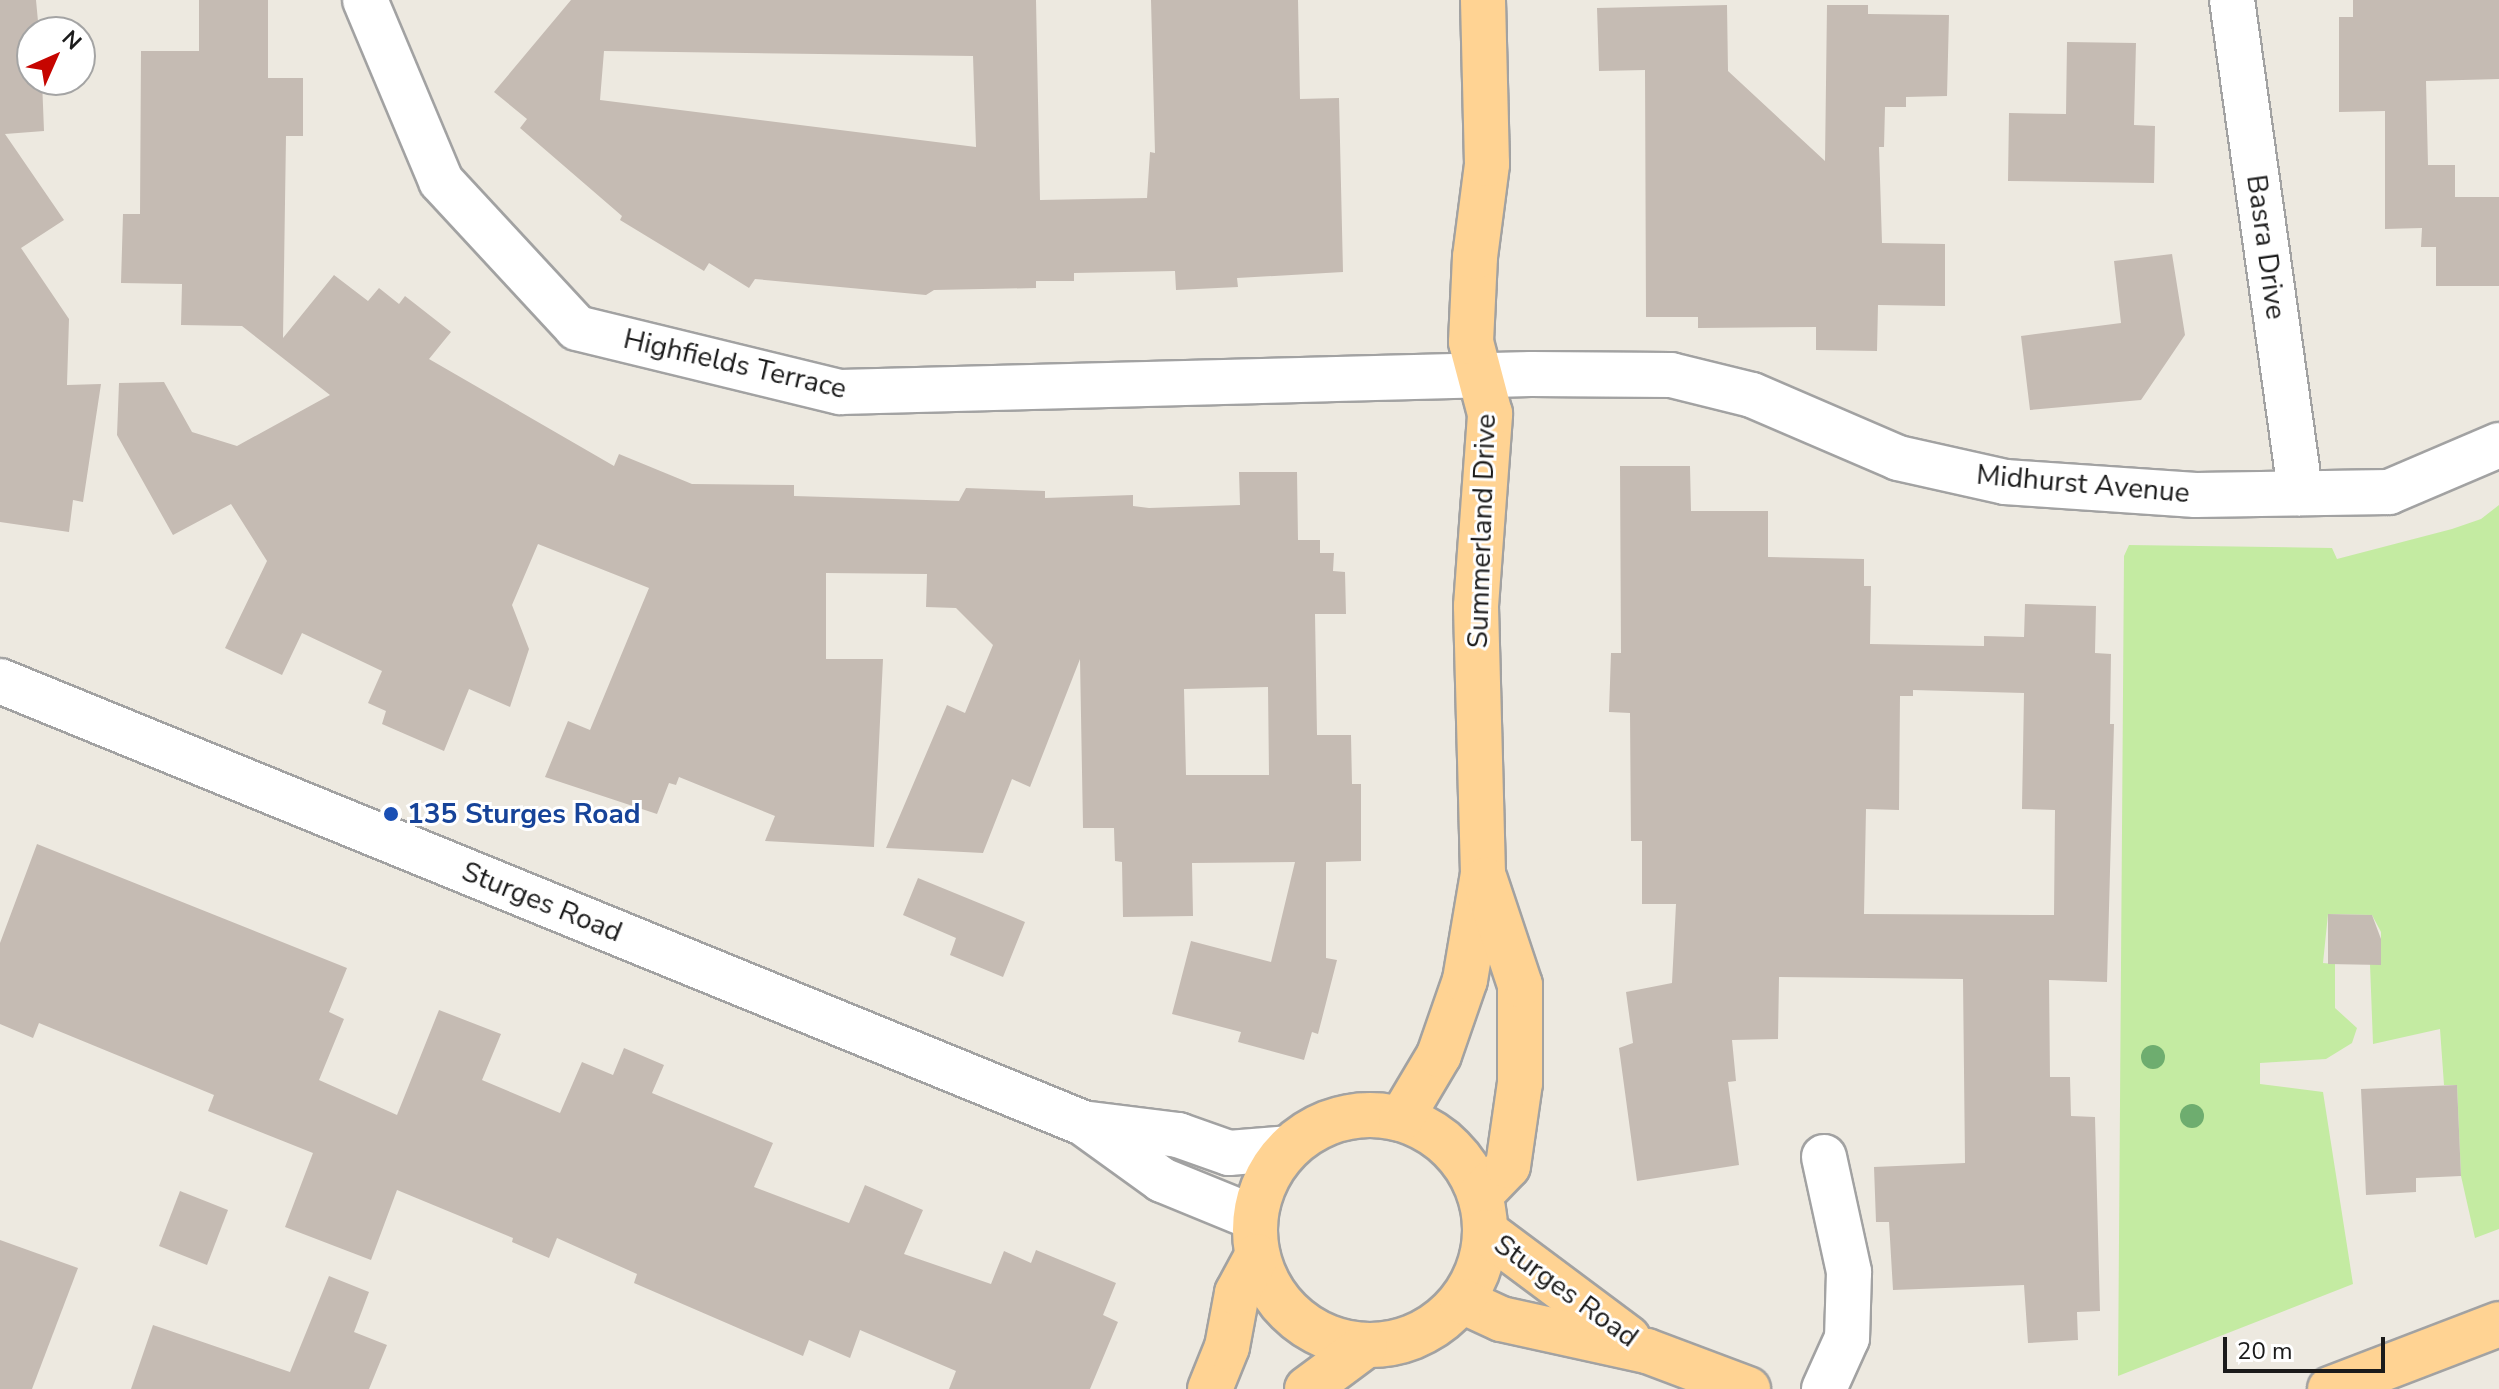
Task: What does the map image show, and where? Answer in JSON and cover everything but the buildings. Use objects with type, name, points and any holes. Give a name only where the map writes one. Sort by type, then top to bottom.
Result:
[{"type":"main road","name":"Summerland Drive","points":[[1401,1119],[1439,1055],[1465,980],[1483,874],[1476,606],[1490,414],[1471,342],[1475,257],[1487,164],[1483,0]]},
{"type":"main road","name":"Summerland Drive","points":[[1483,874],[1520,985],[1520,1083],[1508,1166],[1483,1214]]},
{"type":"main road","points":[[1210,1389],[1227,1347],[1237,1293],[1256,1237],[1265,1181],[1288,1148],[1321,1125],[1347,1118],[1401,1119],[1438,1137],[1464,1163],[1483,1214],[1480,1269],[1462,1301],[1435,1326],[1402,1342],[1365,1346],[1329,1338],[1297,1320],[1272,1291],[1256,1237]]},
{"type":"main road","name":"Sturges Road","points":[[1483,1214],[1545,1280],[1647,1351]]},
{"type":"main road","name":"Sturges Road","points":[[1462,1301],[1501,1319],[1647,1351],[1748,1389]]},
{"type":"main road","points":[[2330,1389],[2499,1324]]},
{"type":"main road","points":[[1307,1389],[1365,1346]]},
{"type":"street","name":"Highfields Terrace","points":[[365,0],[441,181],[577,328],[840,392],[1482,376]]},
{"type":"street","name":"Basra Drive","points":[[2232,0],[2300,493]]},
{"type":"street","name":"Midhurst Avenue","points":[[1482,376],[1671,375],[1752,395],[1898,458],[2005,482],[2196,495],[2389,492],[2499,445]]},
{"type":"street","name":"Sturges Road","points":[[0,681],[1083,1123],[1162,1180],[1256,1237]]},
{"type":"street","name":"Sturges Road","points":[[1083,1123],[1178,1135],[1229,1153],[1288,1148]]},
{"type":"street","points":[[1824,1157],[1849,1272],[1847,1338],[1824,1389]]},
{"type":"green space","points":[[2499,505],[2499,1229],[2475,1238],[2461,1176],[2457,1085],[2444,1085],[2440,1029],[2373,1044],[2370,964],[2381,964],[2381,932],[2372,915],[2328,914],[2323,963],[2335,964],[2335,1008],[2357,1028],[2352,1043],[2326,1059],[2260,1063],[2260,1084],[2323,1092],[2353,1284],[2118,1376],[2124,556],[2129,545],[2332,548],[2337,559],[2452,529],[2481,519]]},
{"type":"place","name":"135 Sturges Road","points":[[391,814]]}]
